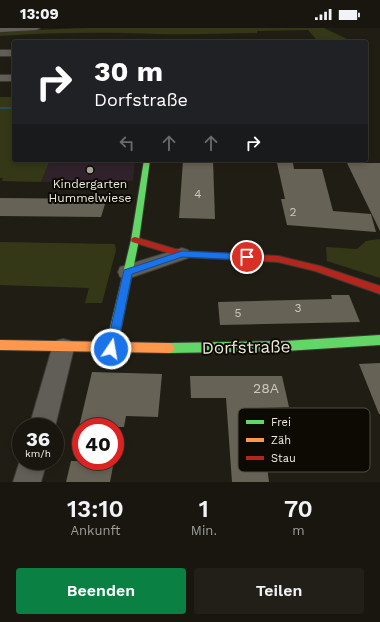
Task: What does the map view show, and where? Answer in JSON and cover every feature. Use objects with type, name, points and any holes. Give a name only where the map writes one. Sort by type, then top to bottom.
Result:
[{"type":"street","points":[[0,30],[36,28]]},
{"type":"street","points":[[0,53],[12,53]]},
{"type":"street","points":[[0,78],[12,78]]},
{"type":"street","points":[[111,349],[135,240],[147,162]]},
{"type":"street","points":[[135,240],[182,254],[286,261],[317,268],[380,290]]},
{"type":"street","points":[[127,272],[182,254]]},
{"type":"street","name":"Dorfstraße","points":[[0,346],[111,349],[305,346],[380,340]]},
{"type":"street","points":[[44,418],[62,348]]},
{"type":"street","points":[[28,482],[31,470]]},
{"type":"shaded area","name":"Kindergarten Hummelwiese","points":[[49,162],[135,162],[133,181],[41,182]]},
{"type":"green space","points":[[87,28],[324,28],[349,40],[316,39],[308,30],[257,31],[257,33],[80,33],[0,36],[0,33],[7,33],[8,31]]},
{"type":"green space","points":[[0,97],[12,97],[12,162],[49,162],[41,182],[2,181],[3,178],[0,178]]},
{"type":"green space","points":[[380,239],[380,278],[327,261],[326,247],[357,249],[366,241]]},
{"type":"green space","points":[[0,242],[115,244],[116,250],[102,303],[85,303],[89,288],[0,285]]},
{"type":"building","points":[[183,162],[213,162],[215,219],[179,218]]},
{"type":"building","points":[[277,163],[293,163],[294,169],[322,169],[333,211],[371,214],[376,232],[287,225],[281,199],[285,199]]},
{"type":"building","points":[[347,163],[380,163],[380,231]]},
{"type":"building","points":[[0,198],[106,199],[106,201],[101,217],[0,216]]},
{"type":"building","points":[[331,295],[349,295],[360,322],[220,325],[218,302],[332,299]]},
{"type":"building","points":[[380,363],[380,414],[379,414],[359,364]]},
{"type":"building","points":[[92,372],[162,374],[158,417],[126,416],[124,427],[124,418],[81,418]]},
{"type":"building","points":[[190,376],[282,376],[289,407],[238,408],[238,472],[268,472],[269,482],[232,482],[226,398],[191,398]]},
{"type":"building","points":[[71,461],[72,470],[112,470],[110,482],[66,482]]},
{"type":"waterway","points":[[0,108],[12,108]]},
{"type":"traffic: fast","points":[[111,349],[135,240],[147,162]]},
{"type":"traffic: fast","points":[[169,348],[285,346],[380,340]]},
{"type":"traffic: slow","points":[[0,345],[169,348]]},
{"type":"traffic: jam","points":[[135,240],[182,254],[278,259],[317,268],[380,290]]},
{"type":"place","name":"Kindergarten Hummelwiese","points":[[90,170]]},
{"type":"route","points":[[111,349],[127,272],[182,254],[247,257]]}]
